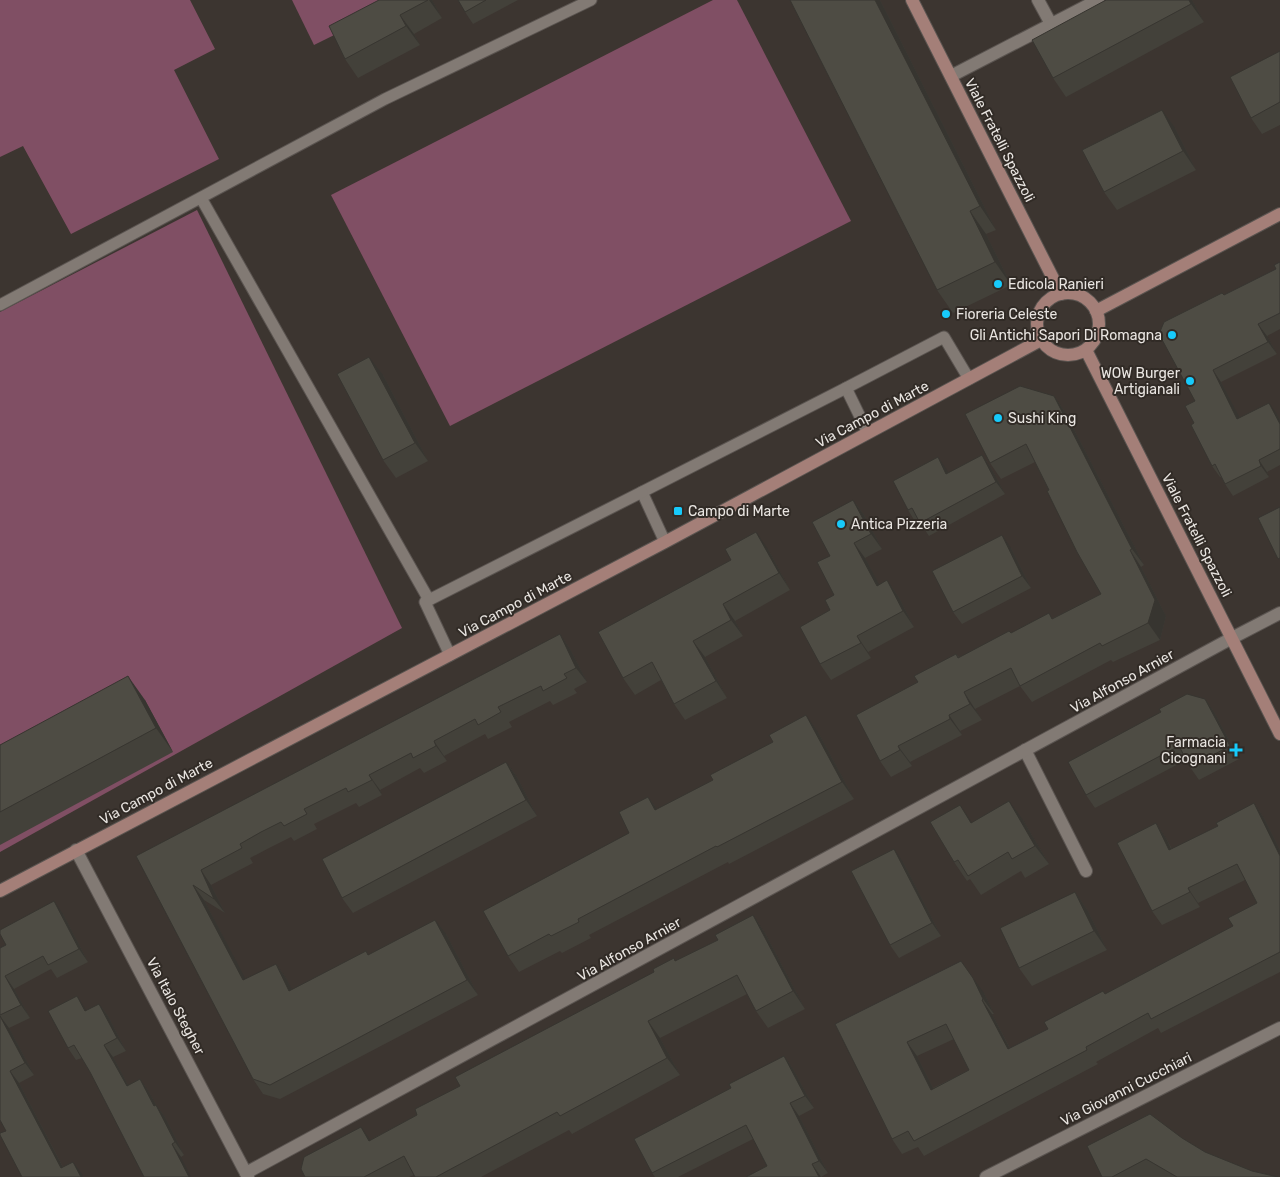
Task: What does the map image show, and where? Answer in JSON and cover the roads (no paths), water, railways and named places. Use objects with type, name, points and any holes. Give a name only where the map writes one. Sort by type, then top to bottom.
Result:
[{"type":"main road","name":"Viale Fratelli Spazzoli","points":[[912,0],[1061,294]]},
{"type":"main road","points":[[1096,311],[1280,214]]},
{"type":"main road","points":[[1072,293],[1082,296],[1096,311],[1098,331],[1086,350],[1068,355],[1058,353],[1048,348],[1041,340],[1037,321],[1045,303],[1052,297],[1072,293]]},
{"type":"main road","name":"Via Campo di Marte","points":[[0,891],[665,542],[1041,340]]},
{"type":"main road","name":"Viale Fratelli Spazzoli","points":[[1086,350],[1280,734]]},
{"type":"street","points":[[1038,0],[1051,24]]},
{"type":"street","points":[[951,76],[1098,0]]},
{"type":"street","name":"Via Alfonso Arnier","points":[[247,1175],[1280,613]]},
{"type":"street","points":[[1026,750],[1086,870]]},
{"type":"street","name":"Via Italo Stegher","points":[[76,850],[247,1175]]},
{"type":"street","name":"Via Giovanni Cucchiari","points":[[986,1177],[1280,1028]]},
{"type":"lane","points":[[0,305],[385,99],[591,0]]},
{"type":"lane","points":[[201,198],[429,600]]},
{"type":"lane","points":[[450,655],[425,602],[944,337],[970,378]]},
{"type":"lane","points":[[846,388],[868,433]]},
{"type":"lane","points":[[642,492],[665,542]]},
{"type":"place","name":"Edicola Ranieri","points":[[998,284]]},
{"type":"place","name":"Fioreria Celeste","points":[[946,314]]},
{"type":"place","name":"Gli Antichi Sapori Di Romagna","points":[[1172,335]]},
{"type":"place","name":"WOW Burger Artigianali","points":[[1190,381]]},
{"type":"place","name":"Sushi King","points":[[998,418]]},
{"type":"place","name":"Campo di Marte","points":[[678,511]]},
{"type":"place","name":"Antica Pizzeria","points":[[841,524]]},
{"type":"place","name":"Farmacia Cicognani","points":[[1236,750]]}]
